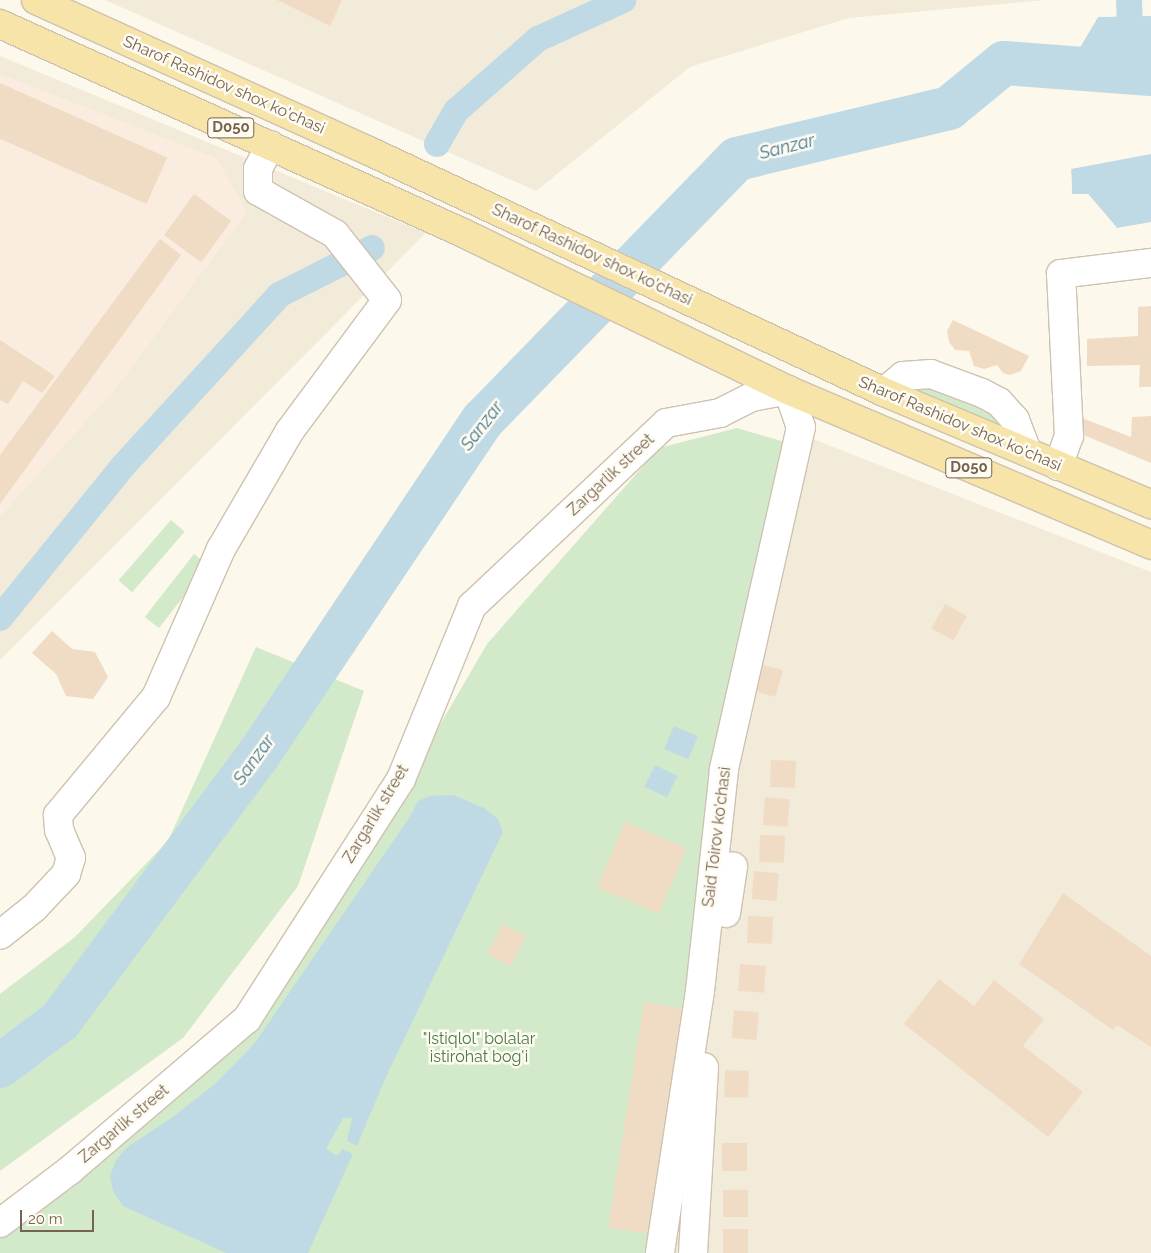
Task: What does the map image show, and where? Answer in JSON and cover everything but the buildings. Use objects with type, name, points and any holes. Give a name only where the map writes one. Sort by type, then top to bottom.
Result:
[{"type":"main road","name":"Sharof Rashidov shox ko'chasi","points":[[36,0],[481,202],[884,392],[1151,504]]},
{"type":"main road","name":"D050","points":[[0,24],[461,232],[788,390],[1151,545]]},
{"type":"street","points":[[0,935],[34,908],[66,874],[71,858],[59,830],[58,815],[156,697],[221,549],[289,432],[387,300],[336,234],[258,191],[258,170],[270,145]]},
{"type":"street","points":[[1058,466],[1070,436],[1060,274],[1151,263]]},
{"type":"street","points":[[884,392],[903,376],[931,374],[982,393],[999,402],[1015,420],[1027,452]]},
{"type":"street","name":"Said Toirov ko'chasi","points":[[660,1253],[700,991],[724,770],[801,427],[788,390]]},
{"type":"street","name":"Zargarlik street","points":[[0,1223],[70,1170],[247,1020],[401,778],[472,606],[666,423],[720,414],[752,397],[788,390]]},
{"type":"street","points":[[693,1253],[707,1039],[733,867]]},
{"type":"shaded area","points":[[105,0],[1046,0],[849,18],[690,67],[536,191]]},
{"type":"shaded area","points":[[0,56],[426,233],[0,660]]},
{"type":"shaded area","points":[[0,74],[216,158],[247,212],[117,387],[0,517]]},
{"type":"shaded area","points":[[808,437],[1151,572],[1151,1253],[641,1253],[725,687]]},
{"type":"green space","points":[[923,382],[996,412],[1005,432],[905,392]]},
{"type":"green space","name":"\"Istiqlol\" bolalar istirohat bog'i","points":[[737,428],[788,443],[655,1253],[0,1253],[0,1236],[219,1062],[262,1006],[373,840],[487,644],[659,448]]},
{"type":"green space","points":[[171,520],[185,532],[132,592],[119,580]]},
{"type":"green space","points":[[194,554],[208,565],[159,628],[145,617]]},
{"type":"green space","points":[[256,647],[364,691],[298,886],[183,1038],[0,1171],[0,994],[75,937],[168,841]]},
{"type":"water","points":[[1151,16],[1151,87],[1066,80],[1064,55],[1076,54],[1098,17]]},
{"type":"water","points":[[1151,154],[1151,222],[1117,228],[1088,194],[1072,194],[1071,169]]},
{"type":"water","points":[[674,726],[698,736],[688,759],[664,749]]},
{"type":"water","points":[[655,765],[677,776],[667,798],[644,787]]},
{"type":"water","points":[[453,795],[484,808],[498,819],[503,832],[385,1079],[357,1146],[347,1141],[352,1118],[343,1118],[326,1149],[338,1156],[342,1149],[353,1154],[308,1253],[226,1253],[123,1206],[113,1191],[110,1176],[116,1160],[126,1148],[173,1117],[216,1083],[254,1044],[411,815],[418,801],[430,796]]},
{"type":"pier","points":[[1151,14],[1098,17],[1076,54],[1064,55],[1064,82],[1062,54],[1075,52],[1096,15]]},
{"type":"pier","points":[[1071,166],[1072,194],[1088,194],[1119,230],[1087,197],[1070,196]]},
{"type":"waterway","points":[[437,144],[456,111],[538,39],[623,0]]},
{"type":"waterway","points":[[1129,0],[1131,52]]},
{"type":"waterway","name":"Sanzar","points":[[0,1066],[60,1021],[259,754],[483,420],[737,159],[949,108],[1004,63],[1151,74]]},
{"type":"waterway","points":[[0,618],[124,465],[279,295],[372,248]]}]
